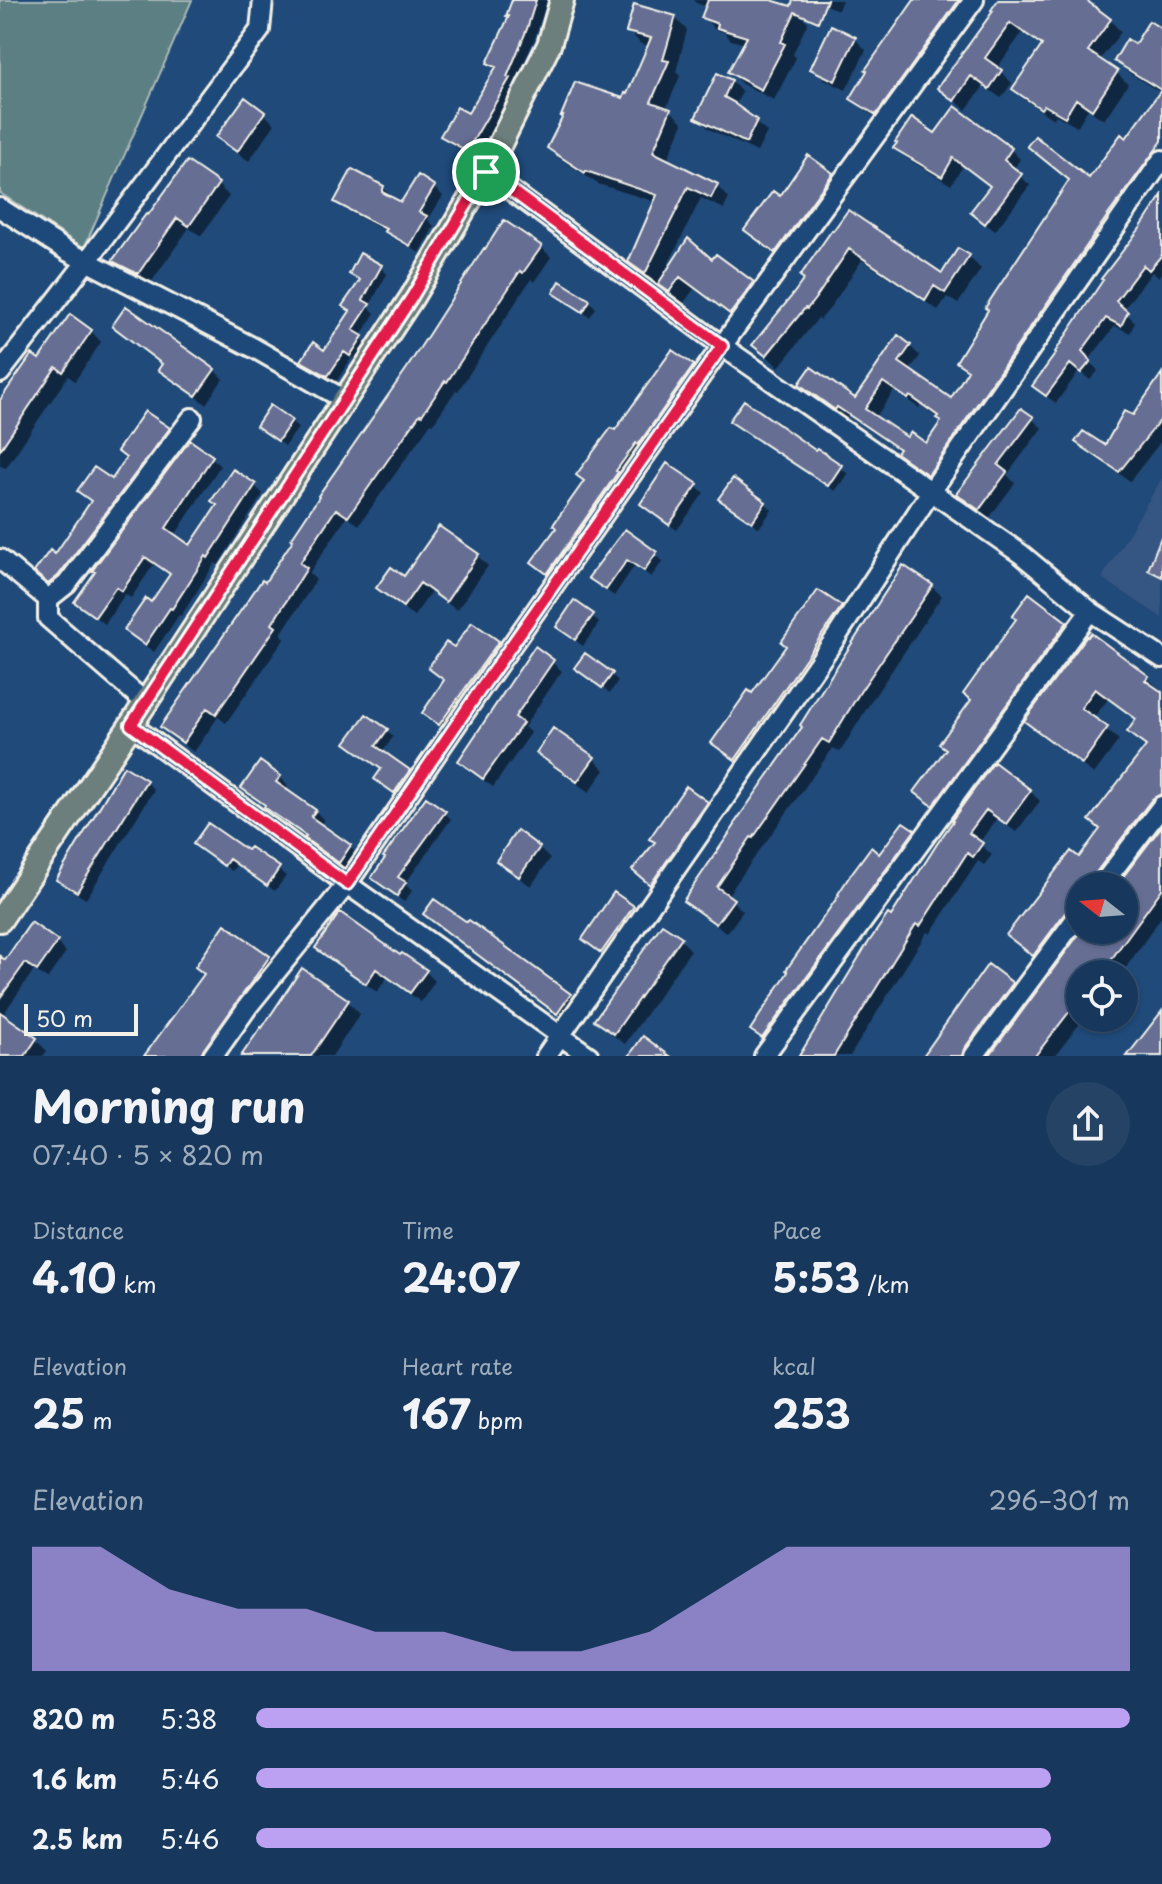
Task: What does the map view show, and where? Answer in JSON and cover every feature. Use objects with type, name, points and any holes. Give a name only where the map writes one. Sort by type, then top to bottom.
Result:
[{"type":"main road","points":[[0,920],[412,297],[486,172],[549,45],[562,0]]},
{"type":"street","points":[[0,373],[260,30],[263,0]]},
{"type":"street","points":[[213,1056],[249,1005],[347,884],[722,346],[974,0]]},
{"type":"street","points":[[546,1056],[835,639],[930,493],[1162,160]]},
{"type":"street","points":[[486,172],[722,346],[1021,554],[1090,611],[1162,658]]},
{"type":"street","points":[[0,208],[67,251],[254,348],[345,400]]},
{"type":"street","points":[[48,599],[67,584],[192,418]]},
{"type":"street","points":[[0,559],[48,599]]},
{"type":"street","points":[[48,599],[48,618],[146,703]]},
{"type":"street","points":[[764,1056],[1090,611]]},
{"type":"street","points":[[131,725],[589,1056]]},
{"type":"street","points":[[1112,872],[1162,806]]},
{"type":"street","points":[[974,1056],[1066,932]]},
{"type":"shaded area","points":[[1162,478],[1162,618],[1102,578]]},
{"type":"green space","points":[[0,0],[192,0],[84,248],[0,193]]},
{"type":"building","points":[[512,0],[536,0],[507,77],[510,78],[467,151],[440,136],[457,107],[468,113],[496,67],[487,63],[509,16],[506,16]]},
{"type":"building","points":[[708,0],[771,0],[791,6],[793,0],[827,0],[818,22],[795,12],[781,42],[785,44],[761,90],[728,72],[747,37],[717,28],[718,24],[701,18]]},
{"type":"building","points":[[914,0],[959,0],[876,115],[850,99],[865,70]]},
{"type":"building","points":[[998,0],[1086,0],[1111,19],[1088,51],[1118,71],[1092,110],[1076,99],[1065,117],[1044,105],[1041,109],[1012,89],[1042,45],[1010,23],[985,58],[1002,70],[989,89],[971,76],[954,101],[937,88]]},
{"type":"building","points":[[634,4],[676,16],[663,60],[669,61],[651,102],[671,109],[653,152],[718,184],[711,198],[688,187],[645,274],[628,262],[657,195],[585,173],[547,148],[575,82],[623,98],[627,94],[651,38],[626,32]]},
{"type":"building","points":[[1149,21],[1162,29],[1162,141],[928,475],[896,453],[899,449],[799,384],[811,367],[855,398],[898,335],[911,345],[899,362],[951,398],[968,370],[956,362],[988,310],[985,308],[1069,180],[1027,146],[1035,136],[1089,178],[1121,134],[1126,138],[1161,90],[1114,61],[1127,39],[1135,44]],"holes":[[[883,382],[908,399],[910,396],[941,421],[926,443],[911,432],[907,437],[865,409]]]},
{"type":"building","points":[[831,25],[856,37],[835,81],[810,69]]},
{"type":"building","points":[[717,73],[732,80],[724,97],[757,120],[746,143],[695,118]]},
{"type":"building","points":[[245,97],[265,112],[237,152],[216,137]]},
{"type":"building","points":[[955,106],[1012,148],[1004,160],[1022,174],[985,224],[970,212],[990,186],[953,158],[942,177],[893,148],[912,117],[935,133]]},
{"type":"building","points":[[808,155],[833,173],[775,253],[744,230],[773,191],[780,196]]},
{"type":"building","points":[[187,161],[219,183],[189,226],[177,218],[138,274],[112,261],[148,215]]},
{"type":"building","points":[[352,169],[384,186],[382,192],[401,202],[418,175],[435,186],[419,212],[427,216],[410,246],[384,231],[386,229],[334,202]]},
{"type":"building","points":[[1162,195],[1162,255],[1149,270],[1143,265],[1116,301],[1128,312],[1121,326],[1106,318],[1082,351],[1091,361],[1081,373],[1070,364],[1046,396],[1032,386],[1101,279]]},
{"type":"building","points":[[848,210],[942,273],[958,248],[970,255],[945,293],[934,286],[925,300],[849,249],[818,295],[766,356],[752,345],[804,279],[800,276]]},
{"type":"building","points":[[504,220],[542,246],[523,273],[520,271],[447,382],[420,414],[348,517],[336,509],[300,563],[307,568],[272,624],[276,627],[216,714],[207,708],[183,743],[160,727],[262,580],[265,582],[318,496]]},
{"type":"building","points":[[688,238],[712,259],[716,254],[754,282],[730,314],[680,277],[669,292],[658,284]]},
{"type":"building","points":[[360,253],[382,265],[363,300],[370,304],[353,330],[363,336],[350,356],[344,352],[328,376],[301,361],[313,342],[324,350],[350,311],[342,306],[360,280],[349,274]]},
{"type":"building","points":[[560,281],[590,300],[583,312],[553,293]]},
{"type":"building","points":[[126,306],[215,369],[196,396],[158,370],[162,364],[112,326]]},
{"type":"building","points":[[70,314],[92,330],[63,372],[56,367],[0,450],[0,400],[32,354],[39,359]]},
{"type":"building","points":[[672,350],[694,365],[616,471],[547,574],[531,562],[584,481],[576,475],[611,428],[615,430]]},
{"type":"building","points":[[1162,373],[1162,418],[1119,472],[1075,442],[1083,431],[1105,445],[1124,411],[1133,415]]},
{"type":"building","points":[[744,400],[815,450],[817,448],[842,465],[828,486],[729,421]]},
{"type":"building","points":[[270,405],[292,420],[278,441],[256,426]]},
{"type":"building","points":[[1021,408],[1034,417],[998,465],[1007,472],[979,510],[956,494]]},
{"type":"building","points":[[145,411],[170,428],[58,576],[48,584],[34,572],[50,550],[55,554],[91,501],[77,491],[94,467],[112,479],[126,458],[117,451]]},
{"type":"building","points":[[190,440],[213,456],[166,528],[190,545],[217,505],[211,501],[233,469],[256,484],[208,558],[206,556],[145,645],[124,630],[146,598],[151,602],[170,574],[145,557],[122,591],[116,587],[95,617],[74,602],[95,572],[92,571],[97,564]]},
{"type":"building","points":[[667,463],[698,484],[669,525],[640,504]]},
{"type":"building","points":[[733,478],[766,502],[752,522],[718,499]]},
{"type":"building","points":[[439,526],[479,554],[446,602],[420,583],[403,607],[376,588],[391,567],[404,576]]},
{"type":"building","points":[[625,529],[657,552],[644,571],[627,560],[606,590],[588,578]]},
{"type":"building","points":[[1162,537],[1162,577],[1148,570]]},
{"type":"building","points":[[903,565],[933,585],[829,743],[822,739],[717,887],[734,899],[716,924],[683,901],[802,727],[800,725]]},
{"type":"building","points":[[818,590],[842,606],[735,760],[711,743],[748,690],[752,693],[786,646],[781,642]]},
{"type":"building","points":[[1029,593],[1067,622],[933,806],[914,792],[946,749],[939,744],[971,700],[963,694],[1016,619],[1012,616]]},
{"type":"building","points":[[574,600],[594,614],[575,640],[556,627]]},
{"type":"building","points":[[472,622],[499,641],[439,725],[422,713],[444,680],[428,668],[446,642],[454,647]]},
{"type":"building","points":[[1091,633],[1149,676],[1145,680],[1162,692],[1162,794],[1152,799],[1096,872],[1066,872],[1066,911],[1033,956],[1006,935],[1071,851],[1079,857],[1100,829],[1089,820],[1146,746],[1127,732],[1136,719],[1095,689],[1081,708],[1108,727],[1082,764],[1024,721]]},
{"type":"building","points":[[535,646],[554,660],[515,717],[523,723],[483,779],[458,761]]},
{"type":"building","points":[[585,653],[613,673],[602,688],[574,668]]},
{"type":"building","points":[[366,714],[388,729],[376,746],[410,770],[394,793],[374,779],[381,769],[345,743]]},
{"type":"building","points":[[553,728],[595,757],[577,782],[536,753]]},
{"type":"building","points":[[260,761],[281,776],[276,782],[316,810],[311,817],[351,845],[339,863],[241,788]]},
{"type":"building","points":[[994,762],[1031,790],[1006,824],[986,810],[969,833],[983,843],[973,857],[967,853],[920,926],[916,924],[834,1056],[799,1056],[864,949],[888,914],[891,916],[952,820]]},
{"type":"building","points":[[124,766],[147,780],[77,892],[56,880]]},
{"type":"building","points":[[686,786],[708,802],[650,885],[632,870],[655,842],[649,839]]},
{"type":"building","points":[[426,797],[446,811],[398,877],[406,882],[397,896],[371,878]]},
{"type":"building","points":[[903,822],[915,830],[762,1038],[750,1030],[851,874],[871,847],[879,854]]},
{"type":"building","points":[[208,823],[247,850],[250,847],[280,867],[267,886],[229,859],[224,866],[193,844]]},
{"type":"building","points":[[1162,826],[1162,889],[1138,922],[1138,872],[1127,872]]},
{"type":"building","points":[[517,830],[540,847],[519,877],[496,861]]},
{"type":"building","points":[[614,892],[634,906],[601,953],[582,939]]},
{"type":"building","points":[[434,899],[467,922],[469,920],[571,994],[557,1014],[423,914]]},
{"type":"building","points":[[340,912],[400,955],[402,953],[427,970],[410,993],[376,969],[366,984],[315,948]]},
{"type":"building","points":[[31,922],[58,941],[37,971],[25,963],[0,998],[0,956],[5,960]]},
{"type":"building","points":[[225,924],[270,956],[199,1056],[144,1056],[204,974],[195,967]]},
{"type":"building","points":[[662,924],[682,937],[614,1034],[594,1020]]},
{"type":"building","points":[[1072,944],[1122,944],[1111,960],[1066,960],[1066,1016],[1035,1056],[989,1056]]},
{"type":"building","points":[[988,964],[1013,983],[962,1056],[923,1056]]},
{"type":"building","points":[[302,968],[349,1000],[311,1056],[241,1056],[262,1028]]},
{"type":"building","points":[[1162,1011],[1162,1056],[1127,1056]]},
{"type":"building","points":[[0,1012],[37,1038],[25,1056],[0,1056]]},
{"type":"building","points":[[643,1036],[670,1056],[629,1056]]},
{"type":"route","points":[[486,172],[722,346],[347,884],[131,725],[412,297],[486,172]]}]
